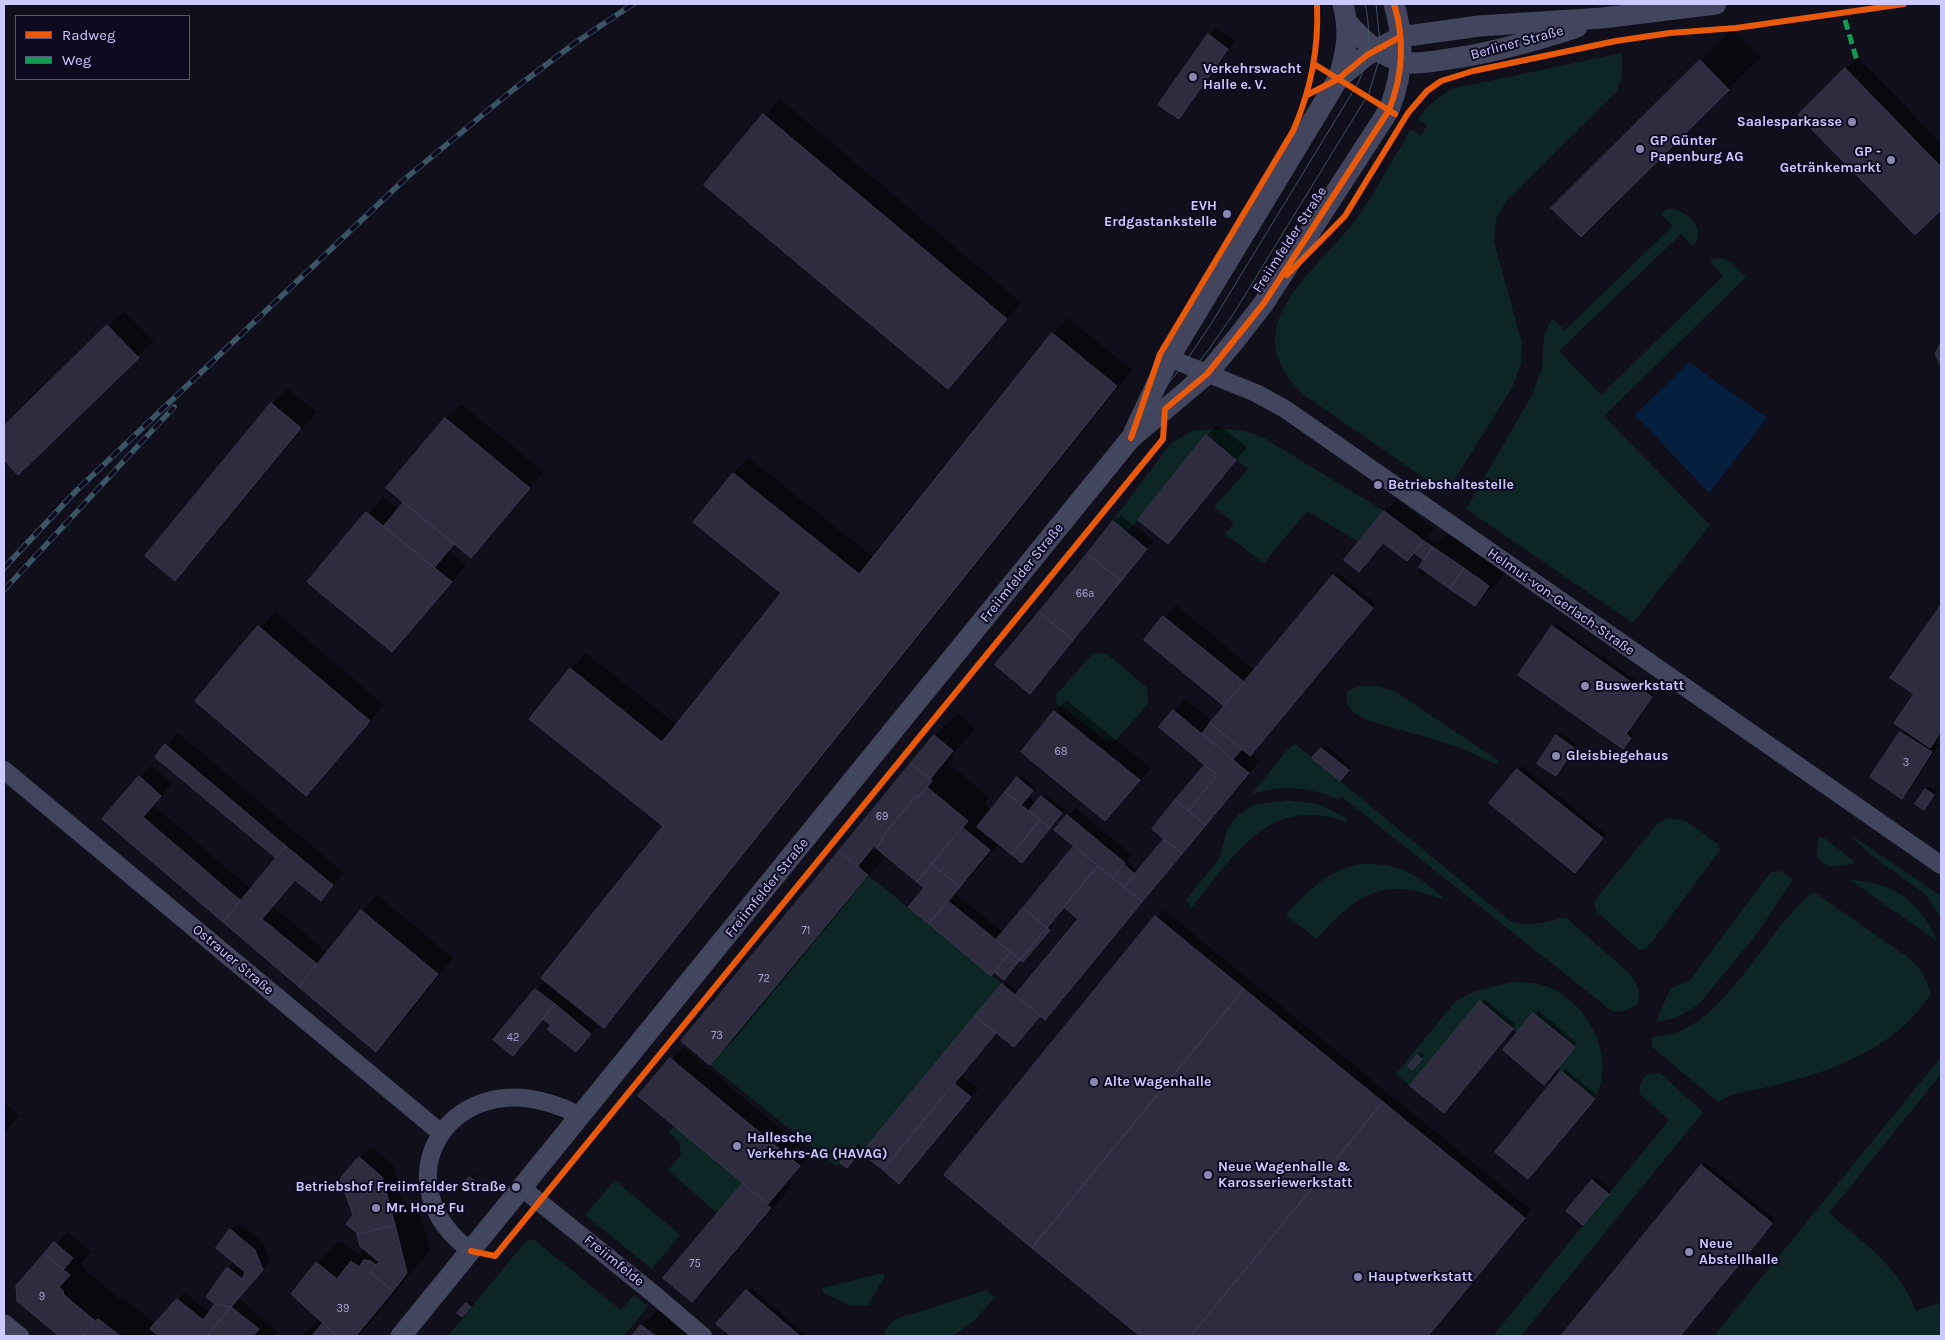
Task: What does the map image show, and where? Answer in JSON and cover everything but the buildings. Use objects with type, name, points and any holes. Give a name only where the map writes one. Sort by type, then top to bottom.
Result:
[{"type":"street","points":[[1394,4],[1402,62]]},
{"type":"street","name":"Berliner Straße","points":[[1338,79],[1375,50],[1400,37],[1479,26],[1602,18],[1716,4]]},
{"type":"street","name":"Berliner Straße","points":[[1346,13],[1359,36],[1375,50],[1402,62],[1423,63],[1488,53],[1534,41],[1602,18]]},
{"type":"street","name":"Berliner Straße","points":[[1338,79],[1347,48],[1346,13]]},
{"type":"street","name":"Freiimfelder Straße","points":[[401,1336],[1131,438],[1207,374],[1264,303],[1380,125],[1394,96],[1402,62]]},
{"type":"street","name":"Freiimfelder Straße","points":[[1131,438],[1170,358],[1338,79]]},
{"type":"street","name":"Helmut-von-Gerlach-Straße","points":[[1170,358],[1256,393],[1285,409],[1941,865]]},
{"type":"street","name":"Ostrauer Straße","points":[[4,770],[441,1132]]},
{"type":"street","points":[[4,787],[24,788]]},
{"type":"street","points":[[470,1251],[449,1234],[440,1222],[428,1189],[427,1172],[431,1152],[441,1132],[460,1114],[486,1101],[504,1098],[519,1097],[538,1100],[580,1117]]},
{"type":"street","name":"Freiimfelde","points":[[522,1188],[703,1336]]},
{"type":"street","points":[[4,1323],[20,1336]]},
{"type":"green space","points":[[1622,53],[1622,76],[1617,91],[1507,200],[1496,219],[1494,242],[1522,343],[1521,363],[1513,386],[1446,493],[1304,395],[1284,370],[1276,347],[1277,325],[1286,303],[1300,283],[1361,212],[1411,129],[1421,136],[1427,125],[1418,119],[1429,105],[1451,89]]},
{"type":"green space","points":[[1668,209],[1682,212],[1693,221],[1698,233],[1693,246],[1681,234],[1559,351],[1601,395],[1723,276],[1710,261],[1721,258],[1725,259],[1746,277],[1604,416],[1710,525],[1633,623],[1466,509],[1532,395],[1542,368],[1544,336],[1552,318],[1565,330],[1673,226],[1661,214]]},
{"type":"green space","points":[[1228,429],[1245,431],[1264,438],[1384,511],[1358,542],[1307,511],[1264,563],[1225,534],[1234,523],[1214,507],[1248,469],[1206,435],[1127,533],[1113,521],[1170,444],[1194,430]]},
{"type":"green space","points":[[1106,653],[1147,688],[1148,704],[1117,739],[1108,742],[1056,703],[1056,695],[1092,654]]},
{"type":"green space","points":[[1360,686],[1376,686],[1396,692],[1499,761],[1496,764],[1453,745],[1367,720],[1354,713],[1347,704],[1347,691]]},
{"type":"green space","points":[[1295,744],[1510,921],[1530,924],[1565,917],[1628,972],[1637,987],[1639,995],[1638,1004],[1625,1011],[1613,1012],[1341,796],[1338,799],[1295,788],[1274,789],[1252,794],[1287,750]]},
{"type":"green space","points":[[1287,800],[1318,804],[1348,819],[1346,822],[1318,816],[1295,816],[1274,823],[1255,835],[1239,851],[1191,908],[1186,900],[1219,859],[1227,830],[1238,815],[1254,805]]},
{"type":"green space","points":[[1669,818],[1686,821],[1718,844],[1720,850],[1651,943],[1645,949],[1638,949],[1596,911],[1594,901],[1657,824]]},
{"type":"green space","points":[[1850,834],[1941,896],[1941,917],[1925,894],[1867,852]]},
{"type":"green space","points":[[1819,837],[1823,837],[1856,863],[1830,867],[1816,857]]},
{"type":"green space","points":[[1359,864],[1395,867],[1423,881],[1442,896],[1441,899],[1420,892],[1402,889],[1386,890],[1371,894],[1357,901],[1344,911],[1317,939],[1286,915],[1310,890],[1327,877]]},
{"type":"green space","points":[[1780,871],[1793,879],[1759,931],[1699,1004],[1676,1018],[1656,1022],[1670,989],[1690,980],[1766,878],[1771,872]]},
{"type":"green space","points":[[868,875],[1002,984],[862,1153],[854,1146],[837,1167],[710,1065]]},
{"type":"green space","points":[[1850,880],[1879,885],[1903,896],[1922,915],[1937,941]]},
{"type":"green space","points":[[1814,892],[1909,958],[1922,972],[1931,993],[1914,1016],[1893,1035],[1869,1051],[1843,1064],[1815,1074],[1731,1095],[1718,1102],[1652,1047],[1652,1037],[1678,1032],[1701,1019],[1721,1001],[1776,931]]},
{"type":"green space","points":[[1512,982],[1536,983],[1562,994],[1573,1003],[1590,1024],[1601,1050],[1603,1063],[1602,1077],[1595,1099],[1558,1068],[1575,1047],[1533,1013],[1517,1033],[1480,1002],[1410,1086],[1396,1074],[1455,1002],[1475,991]]},
{"type":"green space","points":[[1941,1057],[1941,1074],[1829,1213],[1890,1269],[1909,1295],[1916,1311],[1939,1303],[1941,1336],[1714,1336]]},
{"type":"green space","points":[[1660,1073],[1703,1112],[1521,1336],[1493,1336],[1669,1120],[1640,1094],[1639,1087],[1646,1075]]},
{"type":"green space","points":[[674,1126],[743,1183],[718,1214],[668,1170],[681,1155],[679,1142],[669,1132]]},
{"type":"green space","points":[[615,1180],[680,1235],[652,1269],[585,1215]]},
{"type":"green space","points":[[533,1239],[621,1310],[634,1295],[648,1306],[624,1336],[448,1336],[526,1241]]},
{"type":"green space","points":[[882,1273],[885,1276],[868,1305],[851,1306],[822,1292],[823,1288]]},
{"type":"green space","points":[[987,1290],[994,1298],[975,1320],[953,1336],[884,1336],[886,1328],[896,1319]]},
{"type":"water","points":[[1689,362],[1767,418],[1709,493],[1635,415]]},
{"type":"tram line","points":[[395,1336],[1184,364],[1211,324],[1358,83],[1365,64],[1369,34],[1365,4]]},
{"type":"tram line","points":[[410,1336],[1207,352],[1234,313],[1369,93],[1381,53],[1376,4]]},
{"type":"railway","points":[[4,568],[76,491],[406,178],[514,89],[575,43],[633,4]]},
{"type":"railway","points":[[4,590],[174,407]]},
{"type":"marked path","points":[[1845,20],[1857,61]]},
{"type":"cycle path","points":[[1131,438],[1160,354],[1293,131],[1305,100],[1312,69],[1317,37],[1317,4]]},
{"type":"cycle path","points":[[471,1251],[495,1256],[1163,439],[1165,409],[1207,374],[1264,303],[1389,110],[1400,71],[1401,57],[1400,31],[1394,4]]},
{"type":"cycle path","points":[[1287,275],[1345,216],[1408,113],[1427,91],[1441,81],[1473,71],[1616,41],[1670,33],[1736,28],[1904,4]]},
{"type":"cycle path","points":[[1307,95],[1338,79],[1367,55],[1400,37]]},
{"type":"cycle path","points":[[1314,64],[1395,114]]},
{"type":"place","name":"Verkehrswacht Halle e. V.","points":[[1193,77]]},
{"type":"place","name":"Saalesparkasse","points":[[1852,122]]},
{"type":"place","name":"GP Günter Papenburg AG","points":[[1640,149]]},
{"type":"place","name":"GP - Getränkemarkt","points":[[1891,160]]},
{"type":"place","name":"EVH Erdgastankstelle","points":[[1227,214]]},
{"type":"place","name":"Betriebshaltestelle","points":[[1378,485]]},
{"type":"place","name":"Buswerkstatt","points":[[1585,686]]},
{"type":"place","name":"Gleisbiegehaus","points":[[1556,756]]},
{"type":"place","name":"Alte Wagenhalle","points":[[1094,1082]]},
{"type":"place","name":"Hallesche Verkehrs-AG (HAVAG)","points":[[737,1146]]},
{"type":"place","name":"Neue Wagenhalle & Karosseriewerkstatt","points":[[1208,1175]]},
{"type":"place","name":"Betriebshof Freiimfelder Straße","points":[[516,1187]]},
{"type":"place","name":"Mr. Hong Fu","points":[[376,1208]]},
{"type":"place","name":"Neue Abstellhalle","points":[[1689,1252]]},
{"type":"place","name":"Hauptwerkstatt","points":[[1358,1277]]}]
